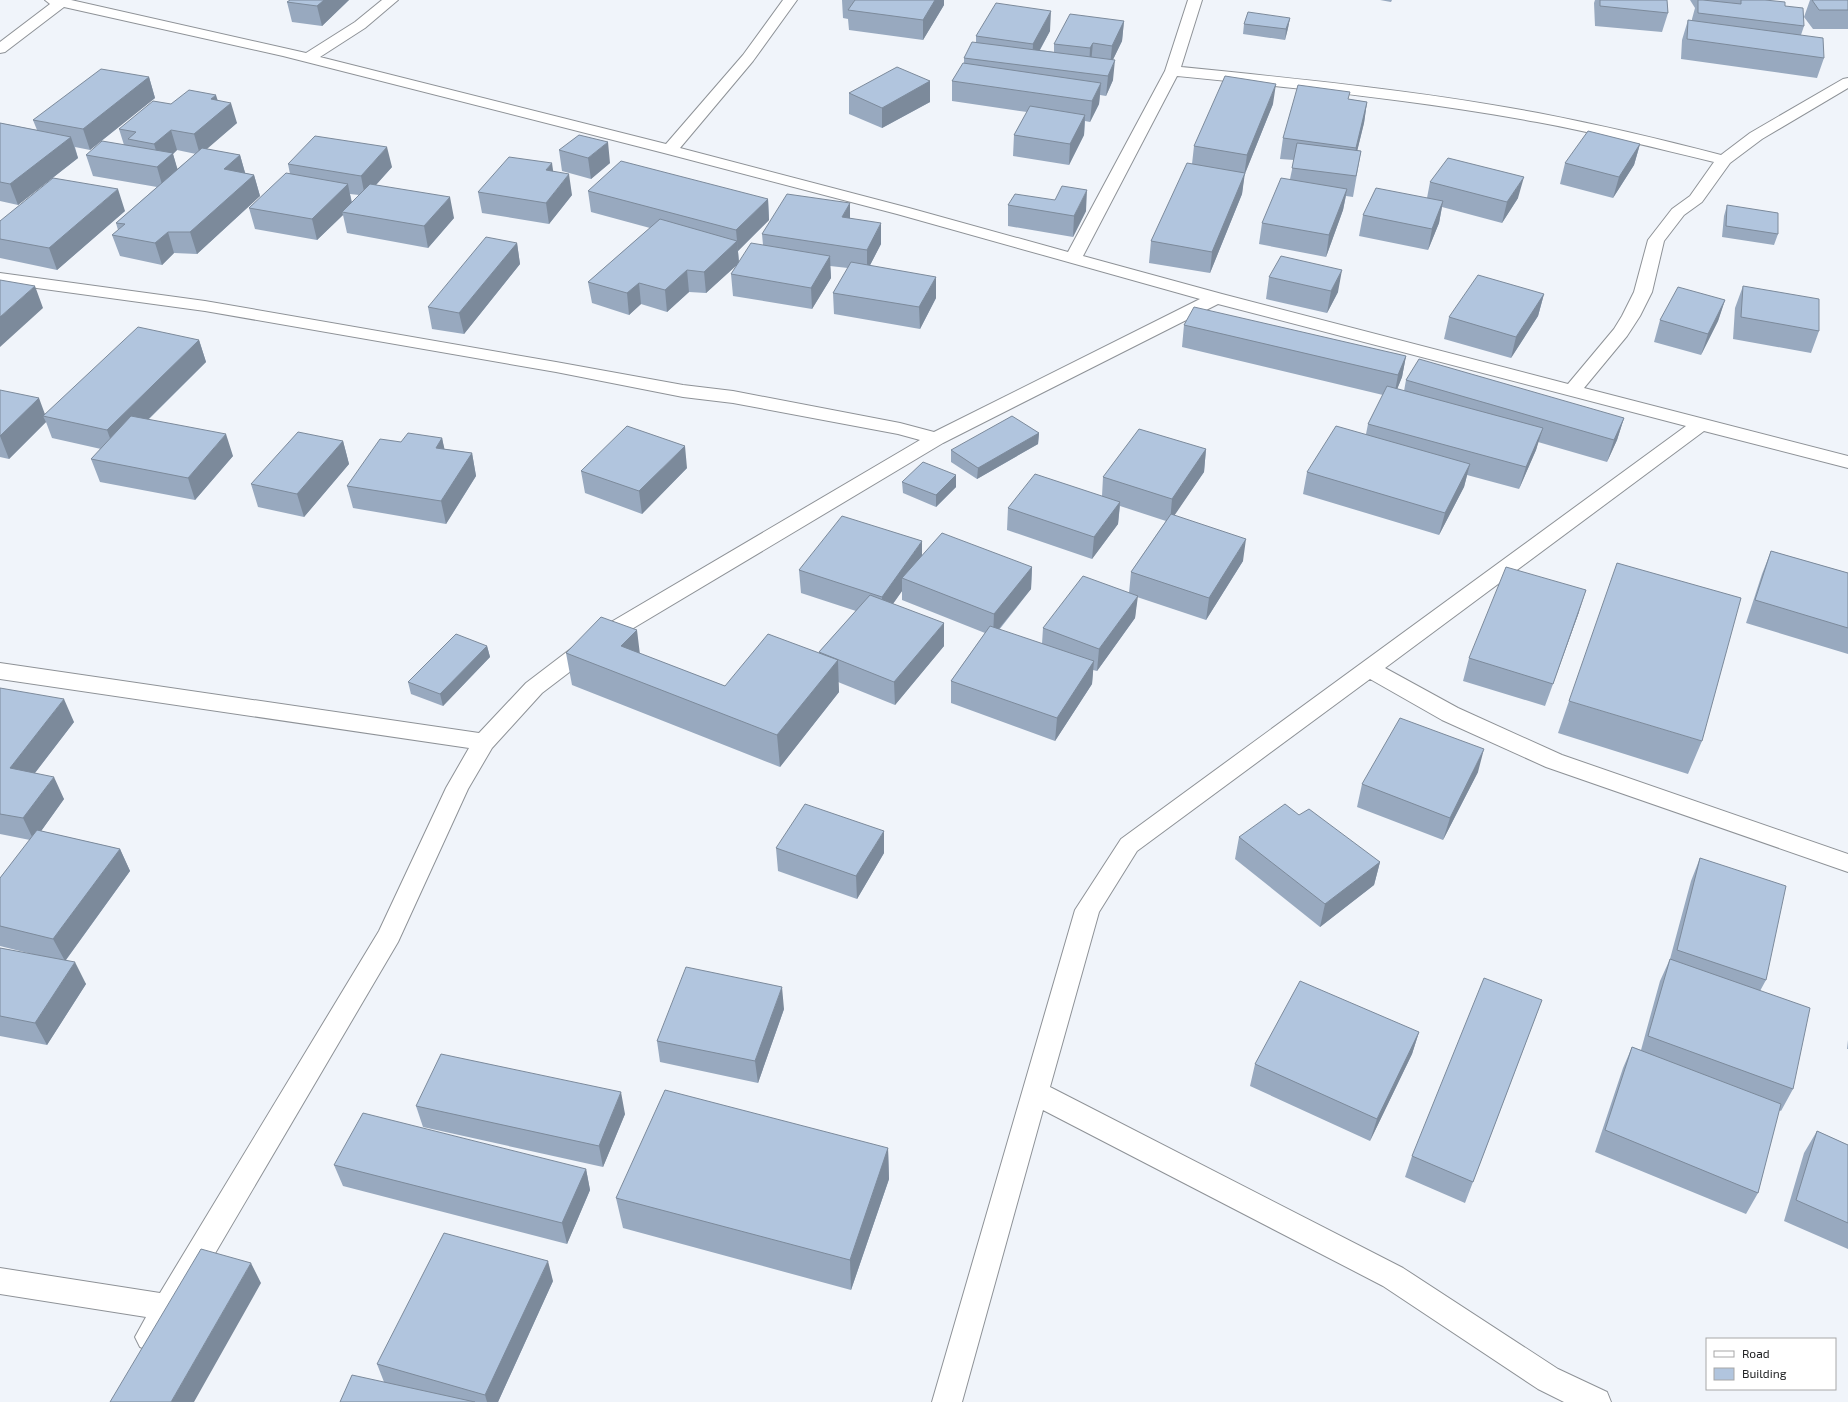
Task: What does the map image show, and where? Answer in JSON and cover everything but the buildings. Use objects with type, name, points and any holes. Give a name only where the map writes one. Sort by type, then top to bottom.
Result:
[{"type":"street","points":[[308,58],[360,25],[391,0]]},
{"type":"street","points":[[670,150],[739,70],[764,38],[790,0]]},
{"type":"street","points":[[1073,258],[1172,71],[1195,0]]},
{"type":"street","points":[[0,49],[57,1],[308,58],[670,150],[903,211],[1216,298],[1848,462]]},
{"type":"street","points":[[1172,71],[1320,86],[1510,113],[1608,131],[1724,160]]},
{"type":"street","points":[[1573,390],[1621,332],[1631,316],[1643,292],[1656,240],[1678,212],[1696,199],[1724,160],[1756,136],[1848,82]]},
{"type":"street","points":[[0,278],[205,306],[683,391],[733,397],[900,429],[936,439]]},
{"type":"street","points":[[140,1355],[166,1306],[389,935],[457,788],[484,742],[534,688],[597,640],[936,439],[1216,298]]},
{"type":"street","points":[[947,1402],[1087,910],[1129,845],[1701,424]]},
{"type":"street","points":[[1368,668],[1450,714],[1554,761],[1848,863]]},
{"type":"street","points":[[0,671],[484,742]]},
{"type":"street","points":[[1036,1093],[1393,1277],[1548,1379],[1596,1402]]},
{"type":"street","points":[[0,1281],[166,1306]]}]
